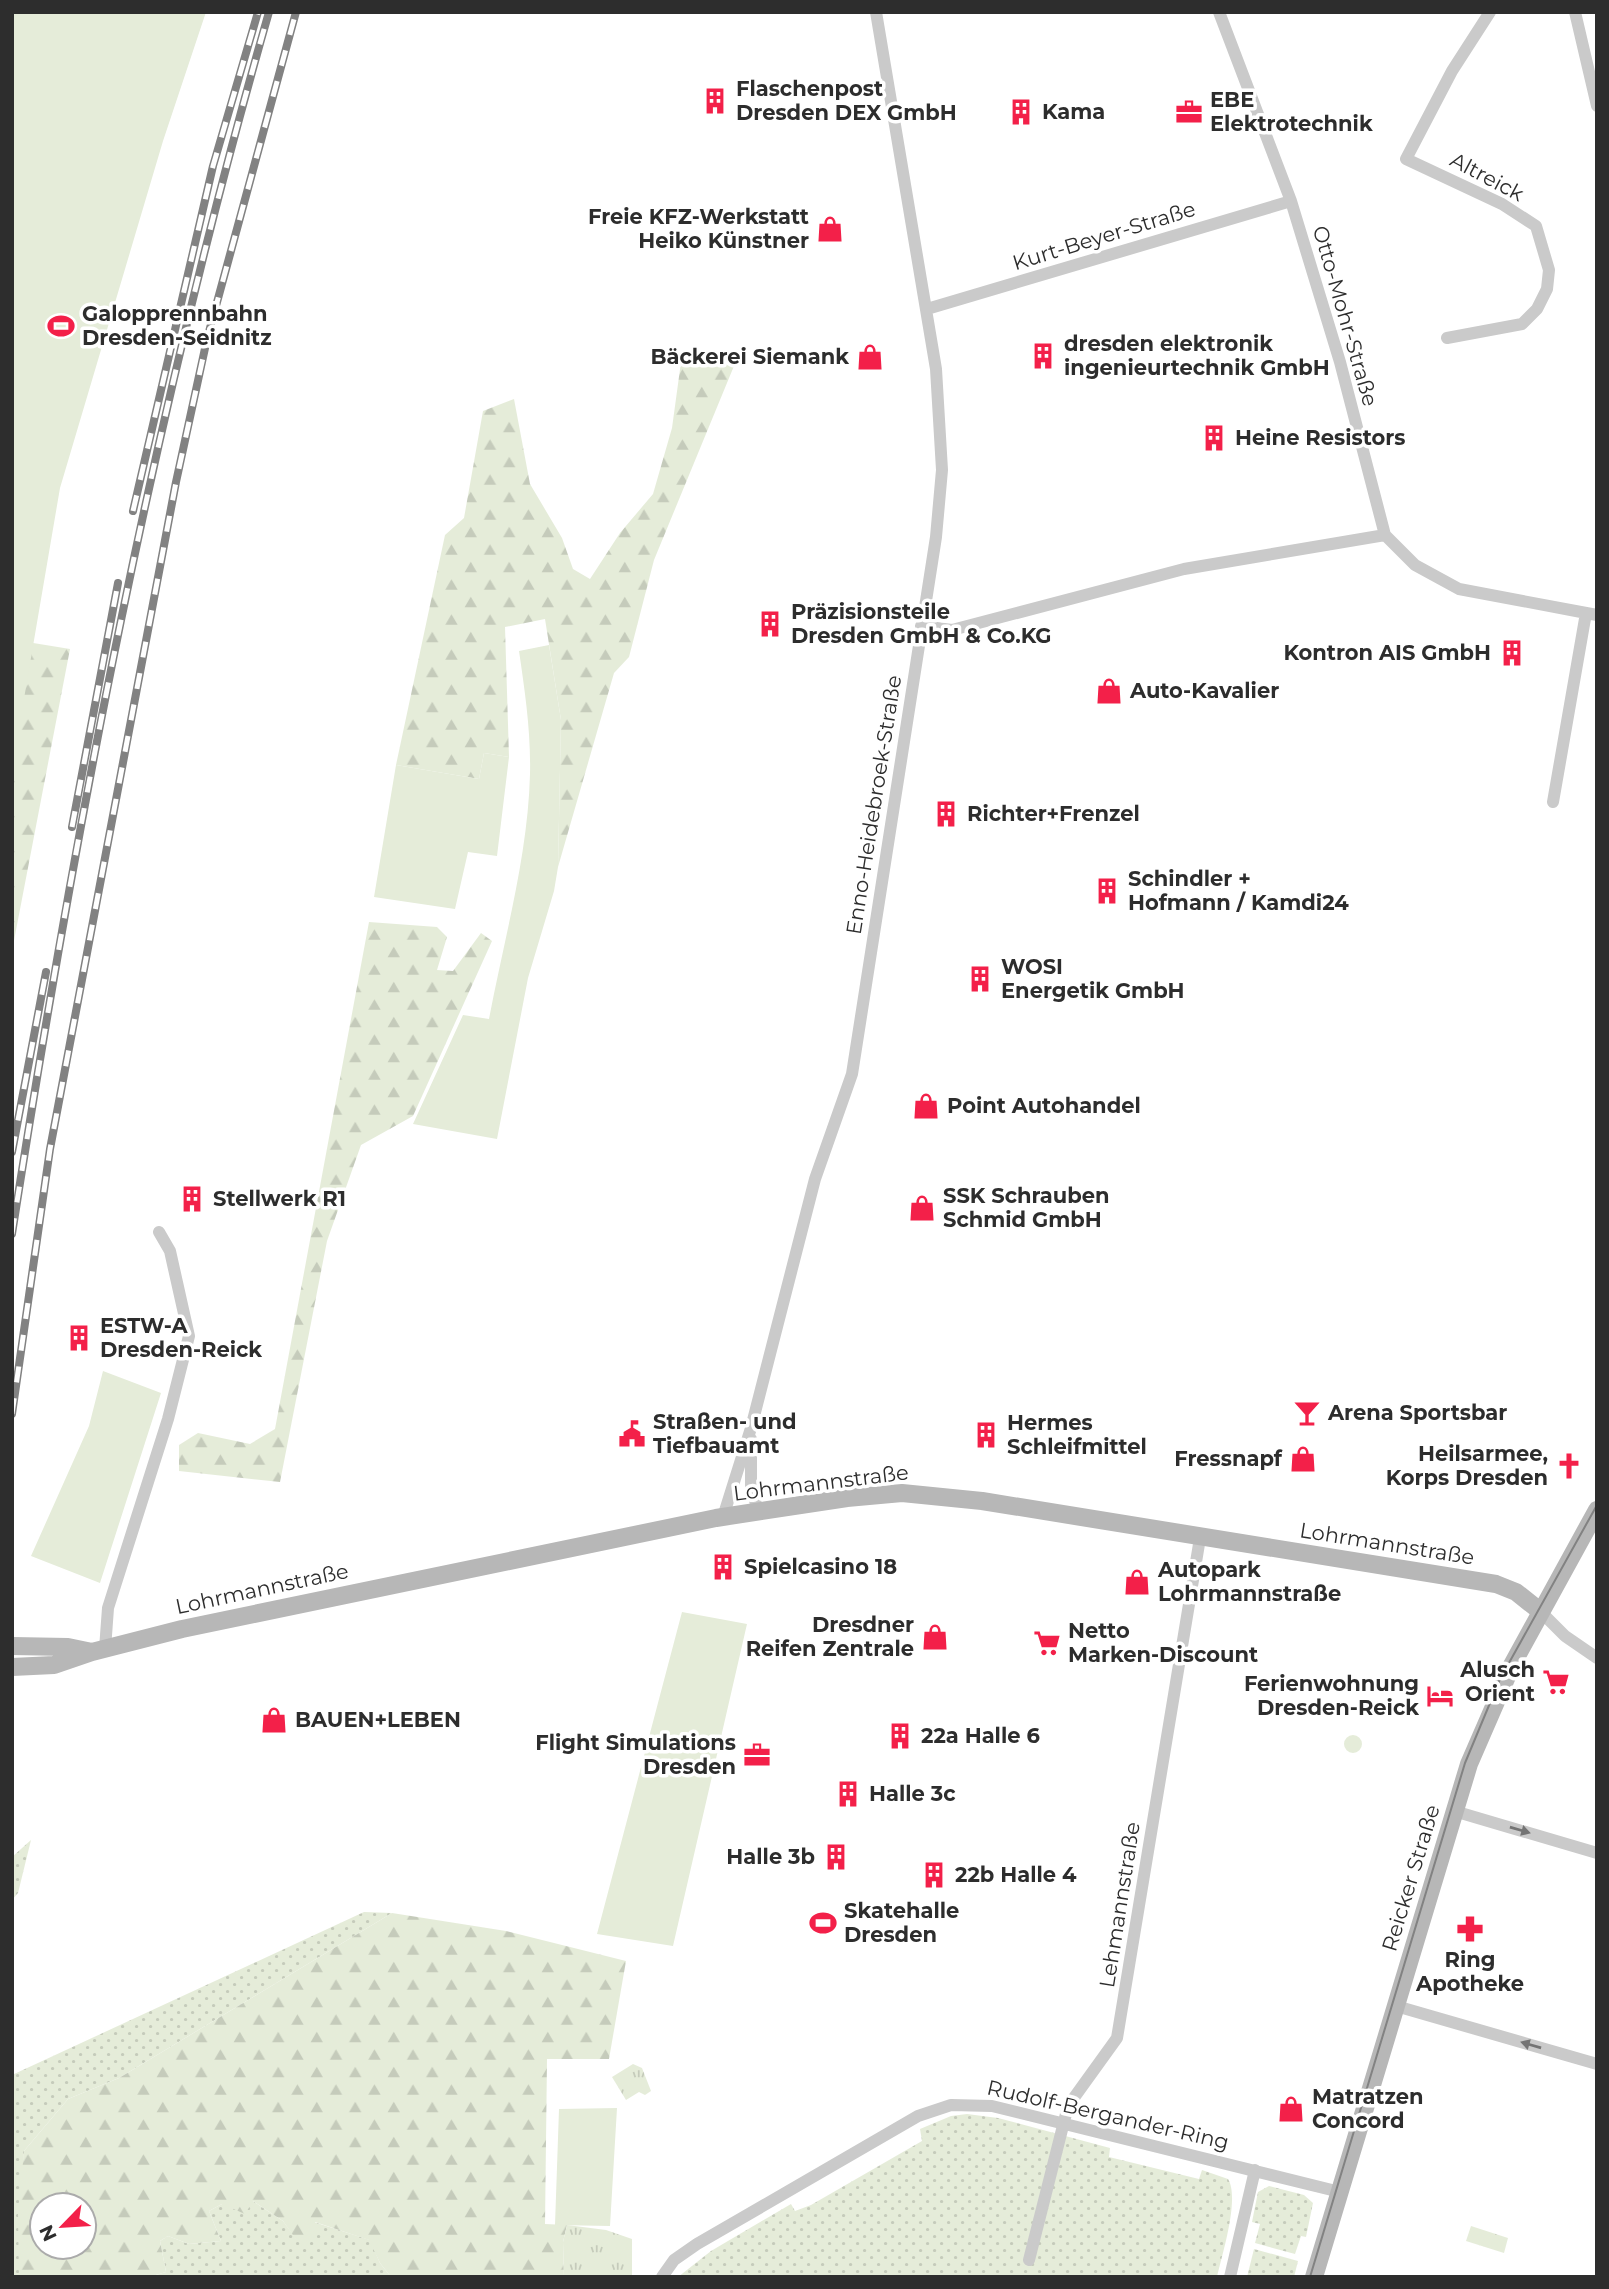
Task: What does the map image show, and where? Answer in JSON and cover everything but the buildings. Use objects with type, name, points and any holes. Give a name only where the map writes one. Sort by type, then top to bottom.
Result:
[{"type":"street","name":"Enno-Heidebroek-Straße","points":[[723,1517],[751,1428],[815,1179],[852,1074],[936,537],[942,470],[941,425],[927,309],[876,12]]},
{"type":"street","name":"Otto-Mohr-Straße","points":[[1219,12],[1291,201],[1340,362],[1385,535]]},
{"type":"street","name":"Altreick","points":[[1447,338],[1522,324],[1538,309],[1547,289],[1549,270],[1536,226],[1502,204],[1406,159],[1452,71],[1490,12]]},
{"type":"street","points":[[1575,12],[1597,106]]},
{"type":"street","name":"Kurt-Beyer-Straße","points":[[927,309],[1291,201]]},
{"type":"street","points":[[921,626],[953,630],[1184,569],[1385,535],[1415,565],[1459,589],[1592,614],[1553,802]]},
{"type":"street","points":[[99,1651],[108,1608],[168,1419],[189,1336],[170,1251],[159,1232]]},
{"type":"street","name":"Enno-Heidebroek-Straße","points":[[751,1428],[751,1485],[758,1512]]},
{"type":"street","name":"Lohrmannstraße","points":[[12,1667],[54,1665],[99,1651],[524,1556],[723,1517],[847,1498],[933,1494],[1496,1584],[1516,1592],[1540,1611]]},
{"type":"street","name":"Reicker Straße","points":[[1314,2277],[1454,1811],[1490,1710],[1540,1611],[1597,1510]]},
{"type":"street","name":"Lehmannstraße","points":[[1029,2260],[1068,2106],[1117,2038],[1200,1538]]},
{"type":"street","points":[[1540,1611],[1565,1636],[1597,1658]]},
{"type":"street","name":"Lohrmannstraße","points":[[12,1646],[68,1647],[99,1651]]},
{"type":"street","points":[[1454,1811],[1597,1853]]},
{"type":"street","points":[[1396,2006],[1597,2064]]},
{"type":"street","name":"Rudolf-Bergander-Ring","points":[[662,2277],[674,2260],[696,2244],[931,2110],[976,2103],[1340,2192]]},
{"type":"street","points":[[1230,2277],[1255,2170]]},
{"type":"green space","name":"Galopprennbahn Dresden-Seidnitz","points":[[12,12],[206,12],[163,141],[60,488],[12,769]]},
{"type":"green space","points":[[741,349],[654,560],[629,657],[614,673],[558,867],[561,720],[545,619],[505,627],[509,757],[484,753],[479,779],[396,765],[445,535],[464,518],[483,411],[514,399],[530,484],[562,538],[573,569],[590,579],[620,533],[653,494],[672,428],[681,362]]},
{"type":"green space","points":[[21,641],[70,649],[12,951],[12,692]]},
{"type":"green space","points":[[549,645],[561,720],[558,867],[554,891],[528,978],[497,1139],[413,1124],[463,1015],[489,1019],[520,866],[528,805],[530,743],[519,651]]},
{"type":"green space","points":[[484,753],[509,757],[497,856],[468,852],[455,909],[374,897],[396,765],[479,779]]},
{"type":"green space","points":[[369,922],[437,927],[447,937],[437,970],[453,971],[481,933],[492,941],[413,1116],[361,1145],[327,1241],[280,1482],[179,1471],[179,1445],[198,1433],[250,1444],[275,1429]]},
{"type":"green space","points":[[103,1371],[161,1393],[100,1583],[31,1556],[89,1426]]},
{"type":"green space","points":[[682,1612],[747,1624],[673,1946],[597,1934]]},
{"type":"green space","points":[[1353,1735],[1359,1738],[1362,1744],[1359,1750],[1353,1753],[1347,1750],[1344,1744],[1347,1738]]},
{"type":"green space","points":[[31,1840],[18,1893],[12,1900],[12,1857]]},
{"type":"green space","points":[[364,1912],[392,1913],[119,2078],[68,2099],[24,2151],[19,2277],[12,2277],[12,2075]]},
{"type":"green space","points":[[392,1913],[506,1931],[626,1961],[609,2059],[547,2059],[545,2224],[567,2225],[563,2242],[564,2277],[391,2277],[380,2263],[369,2240],[315,2222],[314,2237],[297,2241],[283,2221],[253,2201],[245,2214],[222,2204],[209,2211],[221,2241],[189,2244],[168,2236],[160,2241],[166,2272],[149,2277],[19,2277],[18,2212],[24,2151],[68,2099],[119,2078]]},
{"type":"green space","points":[[633,2064],[642,2068],[651,2091],[645,2095],[639,2092],[626,2100],[612,2077]]},
{"type":"green space","points":[[617,2108],[610,2226],[555,2225],[559,2109]]},
{"type":"green space","points":[[967,2114],[998,2118],[1110,2148],[1109,2157],[1199,2179],[1202,2170],[1228,2179],[1232,2199],[1231,2213],[1217,2277],[678,2277],[711,2251],[791,2204],[795,2211],[811,2205],[922,2141],[920,2129],[951,2116]]},
{"type":"green space","points":[[1269,2186],[1304,2195],[1313,2203],[1306,2237],[1301,2236],[1295,2254],[1255,2243],[1260,2224],[1252,2222],[1258,2192]]},
{"type":"green space","points":[[253,2201],[283,2221],[297,2240],[314,2222],[370,2240],[380,2263],[391,2277],[149,2277],[166,2272],[160,2241],[168,2236],[189,2244],[221,2241],[209,2211],[222,2204]]},
{"type":"green space","points":[[567,2225],[606,2230],[632,2239],[632,2277],[564,2277],[563,2242]]},
{"type":"green space","points":[[1471,2226],[1508,2238],[1504,2253],[1466,2241]]},
{"type":"green space","points":[[1254,2249],[1298,2261],[1294,2277],[1247,2277]]},
{"type":"tram line","points":[[1310,2277],[1465,1763],[1500,1679],[1597,1505]]},
{"type":"railway","points":[[133,511],[213,166],[258,12]]},
{"type":"railway","points":[[12,1234],[63,926],[121,618],[189,314],[269,12]]},
{"type":"railway","points":[[12,1414],[50,1149],[176,482],[207,339],[296,12]]},
{"type":"railway","points":[[72,827],[118,583]]},
{"type":"railway","points":[[12,1152],[46,972]]},
{"type":"place","name":"Flaschenpost Dresden DEX GmbH","points":[[715,101]]},
{"type":"place","name":"Kama","points":[[1021,112]]},
{"type":"place","name":"EBE Elektrotechnik","points":[[1189,112]]},
{"type":"place","name":"Freie KFZ-Werkstatt Heiko Künstner","points":[[830,229]]},
{"type":"place","name":"Galopprennbahn Dresden-Seidnitz","points":[[61,326]]},
{"type":"place","name":"dresden elektronik ingenieurtechnik GmbH","points":[[1043,356]]},
{"type":"place","name":"Bäckerei Siemank","points":[[870,357]]},
{"type":"place","name":"Heine Resistors","points":[[1214,438]]},
{"type":"place","name":"Präzisionsteile Dresden GmbH & Co.KG","points":[[770,624]]},
{"type":"place","name":"Kontron AIS GmbH","points":[[1512,653]]},
{"type":"place","name":"Auto-Kavalier","points":[[1109,691]]},
{"type":"place","name":"Richter+Frenzel","points":[[946,814]]},
{"type":"place","name":"Schindler + Hofmann / Kamdi24","points":[[1107,891]]},
{"type":"place","name":"WOSI Energetik GmbH","points":[[980,979]]},
{"type":"place","name":"Point Autohandel","points":[[926,1106]]},
{"type":"place","name":"Stellwerk R1","points":[[192,1199]]},
{"type":"place","name":"SSK Schrauben Schmid GmbH","points":[[922,1208]]},
{"type":"place","name":"ESTW-A Dresden-Reick","points":[[79,1338]]},
{"type":"place","name":"Arena Sportsbar","points":[[1307,1413]]},
{"type":"place","name":"Straßen- und Tiefbauamt","points":[[632,1434]]},
{"type":"place","name":"Hermes Schleifmittel","points":[[986,1435]]},
{"type":"place","name":"Fressnapf","points":[[1303,1459]]},
{"type":"place","name":"Heilsarmee, Korps Dresden","points":[[1569,1466]]},
{"type":"place","name":"Spielcasino 18","points":[[723,1567]]},
{"type":"place","name":"Autopark Lohrmannstraße","points":[[1137,1582]]},
{"type":"place","name":"Dresdner Reifen Zentrale","points":[[935,1637]]},
{"type":"place","name":"Netto Marken-Discount","points":[[1047,1643]]},
{"type":"place","name":"Alusch Orient","points":[[1556,1682]]},
{"type":"place","name":"Ferienwohnung Dresden-Reick","points":[[1440,1696]]},
{"type":"place","name":"BAUEN+LEBEN","points":[[274,1720]]},
{"type":"place","name":"22a Halle 6","points":[[900,1736]]},
{"type":"place","name":"Flight Simulations Dresden","points":[[757,1755]]},
{"type":"place","name":"Halle 3c","points":[[848,1794]]},
{"type":"place","name":"Halle 3b","points":[[836,1857]]},
{"type":"place","name":"22b Halle 4","points":[[934,1875]]},
{"type":"place","name":"Skatehalle Dresden","points":[[823,1923]]},
{"type":"place","name":"Ring Apotheke","points":[[1470,1929]]},
{"type":"place","name":"Matratzen Concord","points":[[1291,2109]]}]
